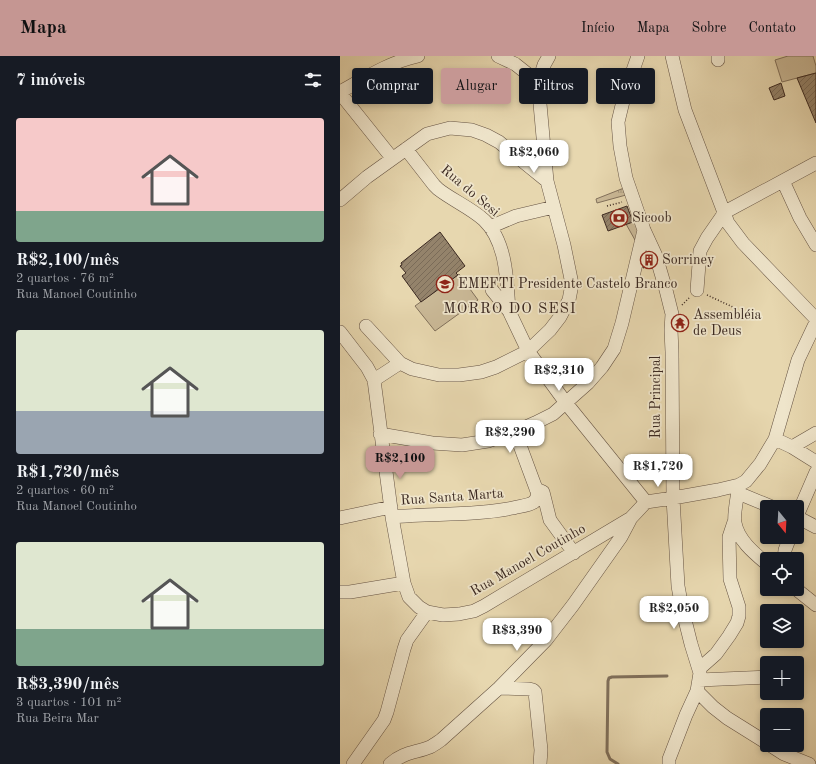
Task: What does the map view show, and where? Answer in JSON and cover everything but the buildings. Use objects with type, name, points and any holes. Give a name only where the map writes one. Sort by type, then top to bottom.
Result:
[{"type":"street","points":[[392,158],[340,92],[378,71],[405,59],[418,56]]},
{"type":"street","points":[[498,56],[520,68]]},
{"type":"street","points":[[544,68],[549,56]]},
{"type":"street","name":"Rua Principal","points":[[638,56],[618,122],[620,146],[626,178],[644,230],[658,262],[672,314],[673,498],[678,586],[699,680]]},
{"type":"street","points":[[669,762],[699,680],[737,623],[739,607],[730,579],[729,537],[734,522],[739,489],[760,464],[775,439],[798,360],[816,321],[743,243],[728,223],[685,110],[672,56]]},
{"type":"street","points":[[366,326],[400,363],[412,369],[438,375],[458,375],[481,372],[496,367],[528,351],[550,330],[560,317],[569,300],[572,284],[564,245],[547,181],[540,104]]},
{"type":"street","points":[[340,200],[366,177],[427,134],[450,128],[472,130],[499,142],[547,181]]},
{"type":"street","name":"Rua do Sesi","points":[[406,149],[438,189],[484,220],[490,227],[503,255],[506,275],[508,311]]},
{"type":"street","points":[[697,290],[700,251],[706,238],[725,212],[816,163]]},
{"type":"street","points":[[783,181],[800,218],[816,245]]},
{"type":"street","points":[[490,227],[516,216],[554,207]]},
{"type":"street","points":[[380,434],[432,443],[462,445],[488,441],[515,432],[552,414],[588,383],[614,349],[622,323],[644,230]]},
{"type":"street","name":"Rua do Sesi","points":[[492,290],[508,311],[528,351],[566,403],[646,502]]},
{"type":"street","points":[[340,332],[367,366],[374,380],[391,512],[404,583],[409,597],[419,608],[427,612],[406,644],[384,720],[352,764]]},
{"type":"street","points":[[374,380],[400,363]]},
{"type":"street","points":[[515,432],[536,489],[543,492],[550,520],[574,553]]},
{"type":"street","points":[[792,447],[816,433]]},
{"type":"street","points":[[775,439],[792,447],[816,462]]},
{"type":"street","points":[[804,500],[816,472]]},
{"type":"street","name":"Rua Santa Marta","points":[[391,512],[409,516],[466,514],[496,511],[534,502],[537,499],[538,494],[536,489]]},
{"type":"street","points":[[646,502],[739,489],[760,500]]},
{"type":"street","name":"Rua Manoel Coutinho","points":[[427,612],[444,615],[459,614],[474,611],[490,603],[631,518],[646,502]]},
{"type":"street","points":[[340,518],[391,512]]},
{"type":"street","points":[[390,764],[396,758],[406,753],[432,746],[441,740],[499,688],[551,634],[616,543],[631,518]]},
{"type":"street","points":[[804,521],[816,527]]},
{"type":"street","points":[[734,522],[739,535],[760,557]]},
{"type":"street","points":[[340,592],[350,592],[404,583]]},
{"type":"street","points":[[804,595],[816,605]]},
{"type":"street","points":[[699,680],[760,677]]},
{"type":"street","points":[[699,680],[713,707],[727,718],[760,739]]},
{"type":"street","points":[[499,688],[529,689],[535,692],[541,750],[540,764]]},
{"type":"street","points":[[781,752],[809,764]]},
{"type":"path","points":[[607,206],[628,200]]},
{"type":"path","points":[[672,314],[697,290],[735,308]]},
{"type":"green space","points":[[788,56],[813,56],[816,66],[816,73],[782,82],[775,60]]},
{"type":"green space","points":[[624,188],[626,195],[597,203],[596,199]]},
{"type":"green space","points":[[635,221],[639,233],[635,240],[626,224]]},
{"type":"green space","points":[[459,274],[478,300],[435,331],[415,306]]},
{"type":"waterway","points":[[618,764],[610,759],[607,752],[609,678],[667,676]]},
{"type":"place","name":"Sicoob","points":[[619,218]]},
{"type":"place","name":"Sorriney","points":[[649,260]]},
{"type":"place","name":"EMEFTI Presidente Castelo Branco","points":[[445,284]]},
{"type":"place","name":"Assembléia de Deus","points":[[680,323]]},
{"type":"district","name":"MORRO DO SESI","points":[[510,309]]}]
